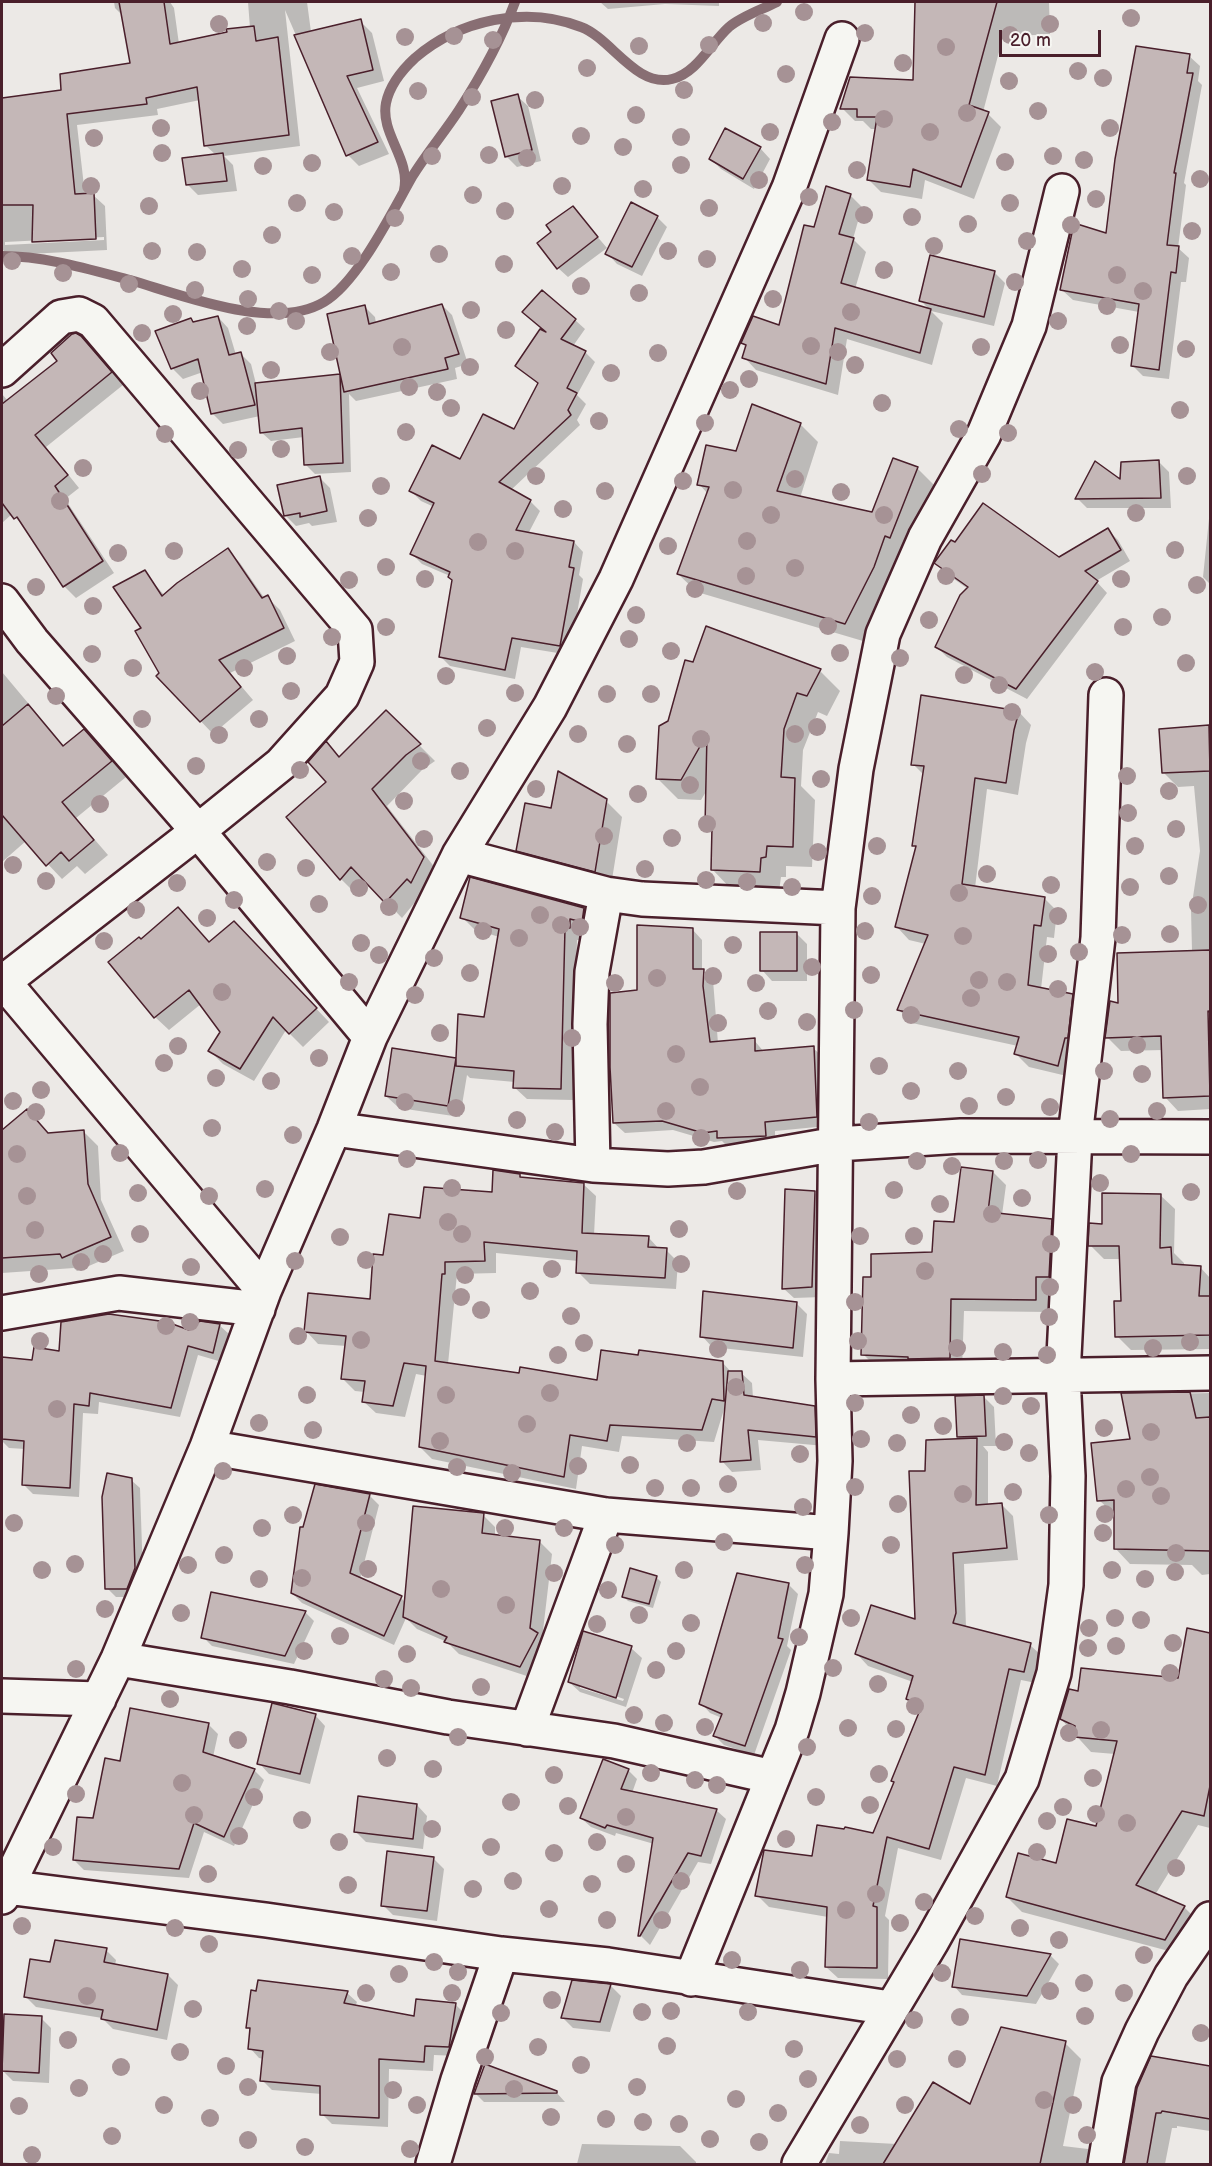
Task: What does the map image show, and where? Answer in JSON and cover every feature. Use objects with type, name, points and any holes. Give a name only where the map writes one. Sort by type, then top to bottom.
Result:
[{"type":"street","points":[[842,39],[789,188],[616,579],[550,707],[459,855],[370,1036],[334,1129],[261,1300],[207,1447],[118,1659],[4,1892],[266,1920],[501,1954],[608,1965],[890,2008]]},
{"type":"street","points":[[691,1979],[792,1730],[826,1594],[835,1461],[833,1380],[838,908],[856,769],[883,633],[925,538],[984,434],[1029,326],[1062,190]]},
{"type":"street","points":[[2,370],[61,317],[79,314],[93,321],[354,630],[357,662],[342,696],[281,764],[2,982],[261,1300]]},
{"type":"street","points":[[2,601],[32,641],[198,831],[370,1036]]},
{"type":"street","points":[[799,2164],[932,1941],[1022,1779],[1054,1673],[1066,1585],[1068,1476],[1063,1376],[1076,1137],[1098,938],[1106,695]]},
{"type":"street","points":[[459,855],[606,894],[642,899],[838,908]]},
{"type":"street","points":[[593,1165],[590,1024],[592,972],[606,894]]},
{"type":"street","points":[[334,1129],[593,1165],[668,1169],[704,1167],[837,1144],[961,1136],[1210,1137]]},
{"type":"street","points":[[2,1313],[119,1293],[261,1300]]},
{"type":"street","points":[[833,1380],[1210,1373]]},
{"type":"street","points":[[207,1447],[606,1515],[831,1533]]},
{"type":"street","points":[[527,1729],[606,1515]]},
{"type":"street","points":[[118,1659],[614,1742],[773,1777]]},
{"type":"street","points":[[2,1696],[99,1699]]},
{"type":"street","points":[[1105,2164],[1119,2082],[1142,2031],[1171,1976],[1210,1919]]},
{"type":"street","points":[[433,2164],[458,2080],[501,1954]]},
{"type":"building","points":[[119,2],[164,2],[170,44],[227,32],[226,29],[254,26],[256,41],[278,37],[289,135],[204,146],[197,87],[146,98],[147,104],[67,114],[75,194],[94,193],[96,239],[32,242],[33,205],[2,205],[2,98],[61,90],[60,74],[130,63]]},
{"type":"building","points":[[915,2],[997,2],[969,105],[989,112],[961,187],[913,169],[910,187],[867,180],[877,117],[857,117],[857,109],[840,109],[850,77],[913,80]]},
{"type":"building","points":[[361,19],[373,70],[347,76],[378,142],[346,156],[294,35]]},
{"type":"building","points":[[1136,46],[1190,54],[1187,73],[1193,73],[1174,173],[1176,173],[1167,245],[1179,246],[1176,273],[1171,272],[1159,370],[1131,366],[1139,304],[1060,290],[1074,223],[1106,233],[1115,159]]},
{"type":"building","points":[[518,94],[532,150],[505,157],[491,101]]},
{"type":"building","points":[[725,128],[761,147],[743,179],[709,159]]},
{"type":"building","points":[[223,153],[227,181],[186,185],[182,158]]},
{"type":"building","points":[[826,186],[851,194],[839,234],[854,238],[841,283],[931,309],[920,353],[835,328],[826,384],[742,358],[746,345],[741,343],[753,316],[779,325],[804,225],[814,227]]},
{"type":"building","points":[[631,202],[658,216],[632,267],[605,254]]},
{"type":"building","points":[[573,206],[598,237],[557,269],[537,243],[551,232],[546,225]]},
{"type":"building","points":[[930,255],[995,271],[984,317],[919,301]]},
{"type":"building","points":[[542,290],[576,319],[561,339],[586,351],[567,388],[577,393],[568,410],[571,415],[499,482],[531,500],[516,530],[574,541],[569,567],[574,568],[560,646],[512,638],[505,670],[439,657],[452,580],[448,577],[450,572],[410,554],[434,503],[409,491],[432,445],[460,459],[483,414],[514,429],[538,383],[515,366],[540,329],[546,332],[522,312]]},
{"type":"building","points":[[442,304],[459,354],[445,358],[448,369],[344,392],[327,314],[365,305],[369,324]]},
{"type":"building","points":[[218,316],[229,355],[241,352],[255,405],[211,414],[198,359],[171,369],[155,331],[191,318],[193,322]]},
{"type":"building","points":[[76,333],[112,372],[35,435],[68,475],[55,486],[103,561],[63,587],[17,517],[14,519],[2,503],[2,404],[57,361],[51,353]]},
{"type":"building","points":[[340,374],[343,463],[304,465],[302,428],[260,433],[255,383]]},
{"type":"building","points":[[752,404],[801,423],[777,491],[872,512],[893,458],[918,467],[890,538],[885,536],[874,567],[845,624],[677,574],[709,487],[697,485],[706,445],[736,451]]},
{"type":"building","points":[[1159,460],[1161,498],[1075,499],[1095,461],[1120,479],[1121,462]]},
{"type":"building","points":[[320,476],[327,511],[300,517],[300,513],[284,516],[277,485]]},
{"type":"building","points":[[983,503],[1059,557],[1108,528],[1121,550],[1085,571],[1098,581],[1016,689],[935,647],[960,595],[968,587],[934,563],[951,540],[955,542]]},
{"type":"building","points":[[228,548],[262,598],[268,595],[284,628],[219,660],[241,687],[200,722],[156,676],[159,673],[135,631],[141,628],[113,587],[145,570],[162,596]]},
{"type":"building","points":[[706,626],[821,669],[807,696],[797,693],[784,729],[781,777],[795,778],[793,847],[767,846],[766,857],[761,858],[760,872],[711,870],[712,827],[705,826],[707,734],[681,780],[656,779],[659,726],[668,721],[685,660],[693,662]]},
{"type":"building","points":[[921,695],[1019,711],[1006,783],[975,778],[962,884],[1045,897],[1041,926],[1034,925],[1028,985],[1073,994],[1068,1038],[1065,1038],[1058,1066],[1014,1054],[1019,1037],[897,1010],[928,935],[895,927],[916,846],[912,846],[924,766],[911,765]]},
{"type":"building","points":[[28,704],[63,746],[84,729],[112,761],[62,802],[94,840],[69,861],[61,852],[46,866],[2,815],[2,726]]},
{"type":"building","points":[[386,710],[421,744],[406,755],[372,789],[424,857],[411,883],[407,879],[385,903],[351,867],[340,880],[286,817],[326,782],[308,762],[326,741],[339,757]]},
{"type":"building","points":[[1209,725],[1210,771],[1162,773],[1159,729]]},
{"type":"building","points":[[558,771],[607,799],[595,872],[516,851],[525,803],[551,808]]},
{"type":"building","points":[[470,877],[584,908],[582,922],[570,919],[570,928],[565,928],[561,1089],[513,1088],[514,1071],[456,1066],[458,1014],[484,1017],[499,929],[460,918]]},
{"type":"building","points":[[178,907],[209,942],[234,921],[317,1008],[289,1034],[273,1017],[240,1069],[208,1051],[220,1032],[189,990],[154,1018],[108,962],[139,937],[141,939]]},
{"type":"building","points":[[637,925],[693,928],[693,969],[704,969],[703,986],[710,1042],[755,1038],[755,1051],[814,1046],[817,1117],[765,1122],[766,1136],[717,1138],[717,1131],[703,1133],[662,1121],[613,1123],[610,993],[637,990]]},
{"type":"building","points":[[760,932],[797,932],[797,971],[760,971]]},
{"type":"building","points":[[1210,950],[1210,1012],[1208,1011],[1210,1096],[1163,1098],[1161,1036],[1105,1038],[1110,1001],[1118,1003],[1117,953]]},
{"type":"building","points":[[392,1048],[456,1058],[448,1106],[385,1096]]},
{"type":"building","points":[[27,1109],[48,1133],[84,1130],[88,1184],[111,1237],[62,1258],[60,1254],[2,1258],[2,1130]]},
{"type":"building","points":[[961,1167],[993,1171],[988,1212],[1052,1219],[1049,1277],[1036,1277],[1036,1300],[951,1299],[950,1358],[908,1359],[908,1357],[861,1355],[863,1277],[871,1277],[871,1254],[932,1252],[934,1221],[954,1222]]},
{"type":"building","points":[[493,1170],[520,1174],[520,1177],[584,1183],[582,1233],[649,1236],[648,1247],[667,1248],[665,1278],[576,1273],[577,1251],[484,1242],[485,1261],[445,1262],[435,1361],[519,1373],[520,1367],[597,1380],[601,1350],[638,1355],[639,1350],[723,1361],[724,1401],[712,1399],[702,1430],[610,1425],[607,1441],[570,1435],[564,1477],[419,1447],[426,1366],[404,1363],[393,1406],[362,1402],[365,1381],[341,1379],[346,1336],[304,1332],[308,1293],[370,1299],[373,1254],[383,1255],[389,1214],[420,1218],[424,1187],[492,1192]]},
{"type":"building","points":[[785,1189],[815,1191],[812,1287],[782,1289]]},
{"type":"building","points":[[1102,1193],[1161,1194],[1160,1248],[1171,1247],[1172,1264],[1201,1266],[1199,1296],[1210,1296],[1210,1335],[1115,1337],[1114,1301],[1121,1301],[1119,1246],[1088,1246],[1089,1223],[1102,1224]]},
{"type":"building","points":[[703,1291],[797,1302],[793,1348],[700,1337]]},
{"type":"building","points":[[109,1314],[167,1322],[189,1330],[200,1321],[220,1324],[213,1353],[188,1346],[171,1408],[90,1393],[89,1406],[74,1404],[70,1488],[22,1485],[24,1441],[2,1439],[2,1357],[32,1360],[34,1347],[59,1351],[61,1322]]},
{"type":"building","points":[[728,1371],[742,1371],[744,1395],[815,1406],[816,1437],[748,1430],[751,1460],[720,1462]]},
{"type":"building","points":[[1190,1392],[1196,1418],[1210,1417],[1210,1551],[1114,1549],[1114,1500],[1097,1501],[1091,1443],[1130,1439],[1121,1393]]},
{"type":"building","points":[[984,1395],[986,1436],[957,1437],[955,1396]]},
{"type":"building","points":[[977,1438],[976,1505],[1002,1503],[1007,1548],[953,1553],[956,1613],[953,1623],[1031,1643],[1024,1672],[1009,1669],[985,1775],[954,1767],[929,1849],[887,1837],[873,1906],[877,1907],[877,1968],[825,1967],[827,1907],[755,1896],[764,1850],[812,1856],[817,1825],[844,1829],[845,1827],[873,1833],[922,1705],[906,1699],[913,1676],[855,1654],[871,1605],[915,1619],[909,1471],[925,1471],[926,1440]]},
{"type":"building","points":[[107,1473],[132,1478],[135,1568],[127,1589],[105,1589],[102,1497]]},
{"type":"building","points":[[315,1484],[370,1494],[350,1573],[402,1596],[384,1636],[291,1593],[300,1527],[303,1527]]},
{"type":"building","points":[[413,1506],[484,1513],[482,1533],[540,1540],[530,1628],[538,1633],[520,1667],[444,1642],[447,1637],[403,1617]]},
{"type":"building","points":[[630,1568],[657,1576],[649,1604],[622,1597]]},
{"type":"building","points":[[737,1573],[789,1583],[778,1638],[783,1639],[745,1746],[713,1736],[722,1714],[699,1704]]},
{"type":"building","points":[[211,1592],[306,1611],[285,1656],[201,1638]]},
{"type":"building","points":[[1187,1628],[1210,1633],[1210,1786],[1204,1816],[1182,1811],[1136,1885],[1185,1906],[1165,1940],[1006,1897],[1018,1853],[1056,1863],[1067,1819],[1096,1826],[1117,1741],[1074,1737],[1075,1726],[1060,1719],[1069,1689],[1078,1691],[1081,1668],[1178,1678]]},
{"type":"building","points":[[583,1631],[632,1646],[616,1698],[568,1682]]},
{"type":"building","points":[[272,1703],[316,1714],[300,1774],[257,1764]]},
{"type":"building","points":[[130,1708],[209,1723],[203,1752],[255,1769],[224,1837],[194,1823],[179,1869],[73,1860],[77,1817],[93,1818],[105,1758],[120,1761]]},
{"type":"building","points":[[603,1759],[629,1769],[621,1789],[717,1809],[701,1856],[688,1853],[640,1936],[638,1936],[653,1838],[607,1825],[605,1828],[580,1818]]},
{"type":"building","points":[[358,1796],[417,1804],[413,1839],[354,1832]]},
{"type":"building","points":[[387,1851],[434,1857],[427,1911],[381,1906]]},
{"type":"building","points":[[960,1939],[1051,1954],[1027,1996],[952,1987]]},
{"type":"building","points":[[55,1940],[107,1948],[104,1962],[168,1974],[157,2030],[101,2019],[103,2010],[24,1997],[30,1959],[50,1962]]},
{"type":"building","points":[[258,1980],[348,1991],[344,2003],[414,2016],[416,1999],[456,2003],[449,2047],[425,2046],[424,2062],[379,2059],[379,2118],[320,2115],[320,2086],[260,2081],[263,2051],[248,2049],[250,2028],[246,2028],[251,1990],[256,1991]]},
{"type":"building","points":[[572,1980],[611,1984],[600,2022],[561,2018]]},
{"type":"building","points":[[4,2014],[42,2016],[39,2073],[2,2071]]},
{"type":"building","points":[[1001,2027],[1066,2041],[1040,2164],[883,2164],[933,2082],[970,2104]]},
{"type":"building","points":[[1151,2056],[1210,2066],[1210,2119],[1162,2111],[1156,2113],[1147,2164],[1124,2164],[1137,2088]]},
{"type":"building","points":[[485,2064],[557,2091],[557,2093],[474,2094]]},
{"type":"waterway","points":[[2,256],[34,258],[66,264],[228,308],[254,312],[280,313],[303,310],[324,302],[337,292],[362,263],[412,177],[475,84],[497,44],[515,2]]},
{"type":"waterway","points":[[404,190],[403,168],[385,114],[388,96],[397,78],[415,58],[452,34],[494,20],[516,17],[560,20],[592,33],[635,69],[647,76],[659,80],[672,79],[689,71],[734,23],[777,2]]}]
